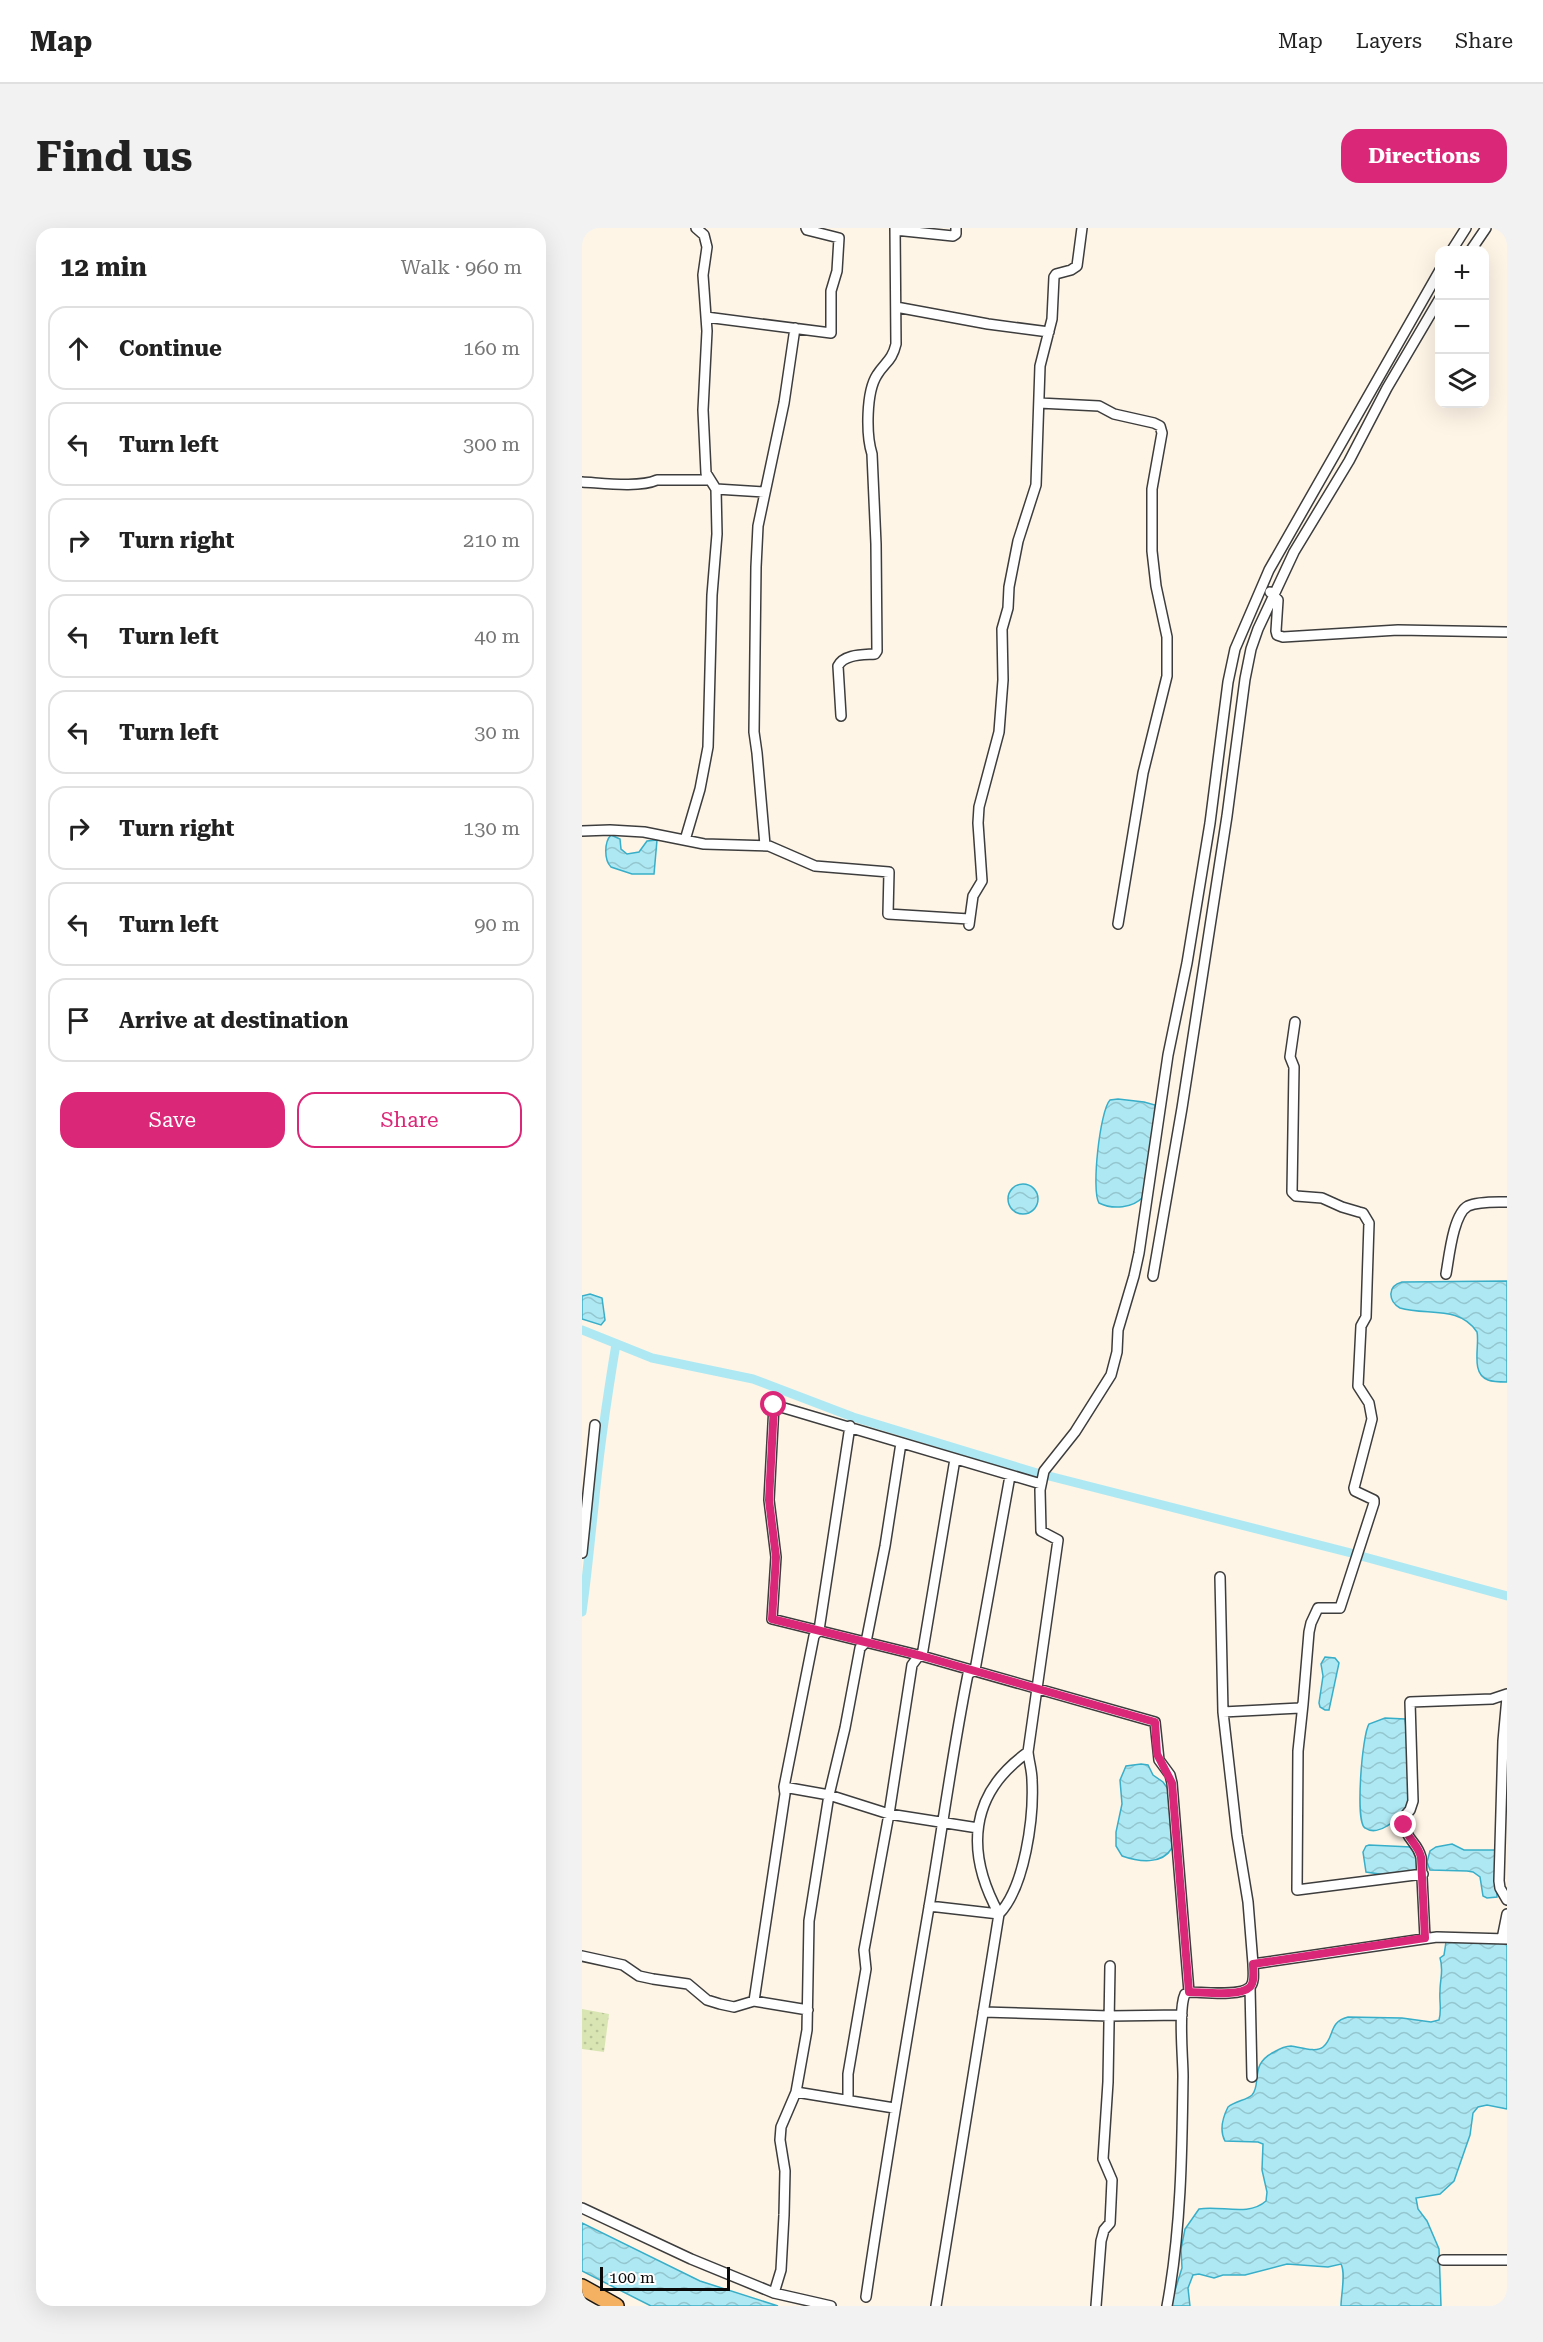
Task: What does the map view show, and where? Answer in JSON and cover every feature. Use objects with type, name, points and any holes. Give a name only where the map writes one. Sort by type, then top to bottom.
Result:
[{"type":"main road","points":[[582,2288],[616,2306]]},
{"type":"street","points":[[685,840],[700,789],[708,747],[712,595],[717,534],[716,489],[706,473],[704,410],[707,331],[703,275],[707,247],[705,235],[696,228]]},
{"type":"street","points":[[706,317],[831,333],[831,291],[837,271],[839,238],[806,228]]},
{"type":"street","points":[[841,716],[838,666],[846,658],[874,654],[877,651],[876,544],[872,454],[869,445],[869,400],[872,385],[894,354],[897,327],[895,229],[953,236],[956,234],[956,228]]},
{"type":"street","points":[[582,831],[644,832],[704,844],[765,845],[779,848],[815,866],[889,872],[888,914],[969,922],[973,896],[982,881],[979,807],[999,732],[1003,680],[1002,629],[1008,608],[1009,587],[1018,541],[1036,485],[1042,356],[1049,332],[1054,277],[1056,274],[1077,266],[1082,228]]},
{"type":"street","points":[[1455,246],[1466,228]]},
{"type":"street","points":[[1474,246],[1486,228]]},
{"type":"street","points":[[936,2306],[999,1914],[1013,1893],[1027,1841],[1032,1795],[1028,1752],[1058,1540],[1041,1531],[1041,1484],[1044,1471],[1075,1432],[1106,1385],[1115,1361],[1118,1330],[1139,1253],[1168,1055],[1187,963],[1210,823],[1228,682],[1235,649],[1260,587],[1435,279]]},
{"type":"street","points":[[1153,1276],[1215,897],[1245,679],[1258,629],[1308,527],[1349,461],[1387,388],[1439,300]]},
{"type":"street","points":[[896,307],[988,324],[1049,332]]},
{"type":"street","points":[[765,845],[753,709],[756,550],[761,510],[784,403],[795,328]]},
{"type":"street","points":[[1039,403],[1099,405],[1114,414],[1160,426],[1161,433],[1152,489],[1152,551],[1156,586],[1167,637],[1167,676],[1143,773],[1118,924]]},
{"type":"street","points":[[582,482],[650,484],[657,480],[709,480]]},
{"type":"street","points":[[716,489],[765,492]]},
{"type":"street","points":[[1260,587],[1278,600],[1276,631],[1277,635],[1283,637],[1398,630],[1507,632]]},
{"type":"street","points":[[1295,1022],[1290,1057],[1294,1067],[1292,1192],[1296,1196],[1322,1198],[1359,1212],[1369,1223],[1366,1317],[1361,1326],[1358,1386],[1369,1403],[1372,1419],[1354,1488],[1355,1491],[1374,1500],[1340,1608],[1318,1608],[1311,1623],[1298,1751],[1297,1890],[1423,1874]]},
{"type":"street","points":[[1446,1274],[1462,1212],[1467,1207],[1476,1204],[1507,1202]]},
{"type":"street","points":[[1041,1484],[774,1405],[769,1500],[776,1557],[772,1619],[975,1670],[1155,1722],[1157,1754],[1172,1783],[1189,1992],[1183,1999],[1178,2219],[1167,2306]]},
{"type":"street","points":[[582,1553],[595,1425]]},
{"type":"street","points":[[754,2001],[785,1794],[784,1787],[813,1636],[819,1630],[850,1426]]},
{"type":"street","points":[[774,2293],[781,2270],[784,2215],[785,2171],[780,2140],[781,2127],[796,2092],[808,2010],[806,1966],[809,1921],[829,1795],[845,1728],[860,1647],[866,1642],[885,1546],[901,1443]]},
{"type":"street","points":[[922,1656],[955,1459]]},
{"type":"street","points":[[975,1670],[1010,1476]]},
{"type":"street","points":[[1220,1576],[1223,1712],[1237,1835],[1248,1902],[1253,1964],[1250,1987],[1252,2077]]},
{"type":"street","points":[[848,2100],[848,2074],[866,1969],[864,1950],[889,1814],[912,1665],[918,1657],[922,1656]]},
{"type":"street","points":[[866,2297],[894,2108],[967,1679],[968,1674],[975,1670]]},
{"type":"street","points":[[1425,1938],[1423,1874],[1419,1850],[1406,1834],[1404,1825],[1404,1817],[1413,1801],[1408,1717],[1410,1702],[1492,1699],[1507,1695],[1503,1741],[1499,1881],[1507,1900]]},
{"type":"street","points":[[1223,1712],[1300,1708],[1303,1704]]},
{"type":"street","points":[[999,1914],[981,1874],[977,1850],[978,1828],[986,1800],[995,1782],[1028,1752]]},
{"type":"street","points":[[784,1787],[829,1795],[889,1814],[978,1828]]},
{"type":"street","points":[[929,1906],[999,1914]]},
{"type":"street","points":[[1253,1964],[1425,1938],[1504,1939],[1507,1914]]},
{"type":"street","points":[[582,1956],[623,1965],[639,1976],[653,1980],[688,1984],[707,2000],[720,2004],[734,2007],[754,2001],[808,2010]]},
{"type":"street","points":[[1096,2306],[1101,2241],[1104,2230],[1110,2223],[1112,2180],[1102,2159],[1110,1966]]},
{"type":"street","points":[[1189,1992],[1237,1993],[1250,1987]]},
{"type":"street","points":[[983,2012],[1109,2016],[1182,2015]]},
{"type":"street","points":[[796,2092],[894,2108]]},
{"type":"street","points":[[582,2208],[691,2259],[774,2293],[831,2306]]},
{"type":"street","points":[[1443,2260],[1507,2260]]},
{"type":"green space","points":[[582,2009],[609,2014],[604,2052],[582,2049]]},
{"type":"water","points":[[611,835],[620,839],[621,849],[627,854],[639,852],[647,841],[657,840],[654,874],[632,874],[611,867],[606,851]]},
{"type":"water","points":[[1118,1099],[1155,1105],[1143,1197],[1134,1204],[1116,1207],[1099,1203],[1096,1168],[1106,1107],[1110,1100]]},
{"type":"water","points":[[1023,1184],[1029,1185],[1037,1193],[1037,1205],[1029,1213],[1023,1214],[1017,1213],[1009,1205],[1008,1199],[1009,1193],[1017,1185]]},
{"type":"water","points":[[1507,1281],[1507,1382],[1495,1382],[1482,1377],[1477,1366],[1477,1332],[1470,1324],[1452,1315],[1400,1308],[1391,1298],[1394,1287],[1402,1282]]},
{"type":"water","points":[[590,1294],[602,1298],[605,1320],[601,1325],[582,1319],[582,1296]]},
{"type":"water","points":[[1325,1657],[1335,1658],[1339,1663],[1329,1710],[1320,1707],[1319,1703],[1323,1676],[1321,1664]]},
{"type":"water","points":[[1385,1718],[1405,1719],[1409,1801],[1398,1818],[1382,1829],[1371,1830],[1365,1828],[1360,1811],[1364,1744],[1369,1724]]},
{"type":"water","points":[[1148,1765],[1153,1775],[1168,1789],[1172,1848],[1162,1857],[1150,1861],[1122,1856],[1116,1846],[1116,1832],[1122,1804],[1120,1780],[1126,1766]]},
{"type":"water","points":[[1452,1844],[1464,1850],[1494,1850],[1496,1852],[1497,1897],[1483,1896],[1480,1877],[1473,1872],[1430,1870],[1427,1862],[1430,1851],[1436,1847]]},
{"type":"water","points":[[1369,1845],[1411,1847],[1418,1859],[1417,1871],[1386,1875],[1366,1872],[1363,1852]]},
{"type":"water","points":[[1446,1942],[1507,1943],[1507,2109],[1487,2105],[1478,2107],[1473,2113],[1470,2135],[1454,2181],[1440,2194],[1416,2198],[1418,2209],[1427,2221],[1439,2249],[1441,2306],[1341,2306],[1343,2278],[1341,2264],[1328,2267],[1287,2264],[1245,2275],[1223,2275],[1214,2278],[1199,2274],[1193,2275],[1188,2288],[1190,2306],[1170,2306],[1182,2268],[1181,2249],[1185,2229],[1199,2209],[1243,2210],[1259,2206],[1266,2201],[1267,2192],[1262,2170],[1263,2144],[1225,2141],[1222,2128],[1228,2107],[1250,2097],[1255,2090],[1261,2062],[1274,2052],[1291,2046],[1312,2050],[1320,2049],[1327,2043],[1337,2022],[1348,2017],[1402,2018],[1431,2022],[1439,2020],[1442,1971],[1440,1958],[1444,1955]]},
{"type":"water","points":[[582,2223],[700,2281],[778,2306],[651,2306],[582,2271]]},
{"type":"waterway","points":[[582,1330],[652,1358],[753,1379],[853,1417],[1037,1473]]},
{"type":"waterway","points":[[582,1612],[606,1405],[616,1344]]},
{"type":"waterway","points":[[1049,1476],[1351,1553]]},
{"type":"waterway","points":[[1361,1556],[1507,1596]]},
{"type":"route","points":[[774,1405],[769,1500],[776,1557],[772,1619],[975,1670],[1155,1722],[1157,1754],[1170,1775],[1172,1783],[1189,1992],[1242,1992],[1250,1987],[1252,1982],[1253,1964],[1425,1938],[1421,1857],[1419,1850],[1406,1834],[1404,1825]]}]
